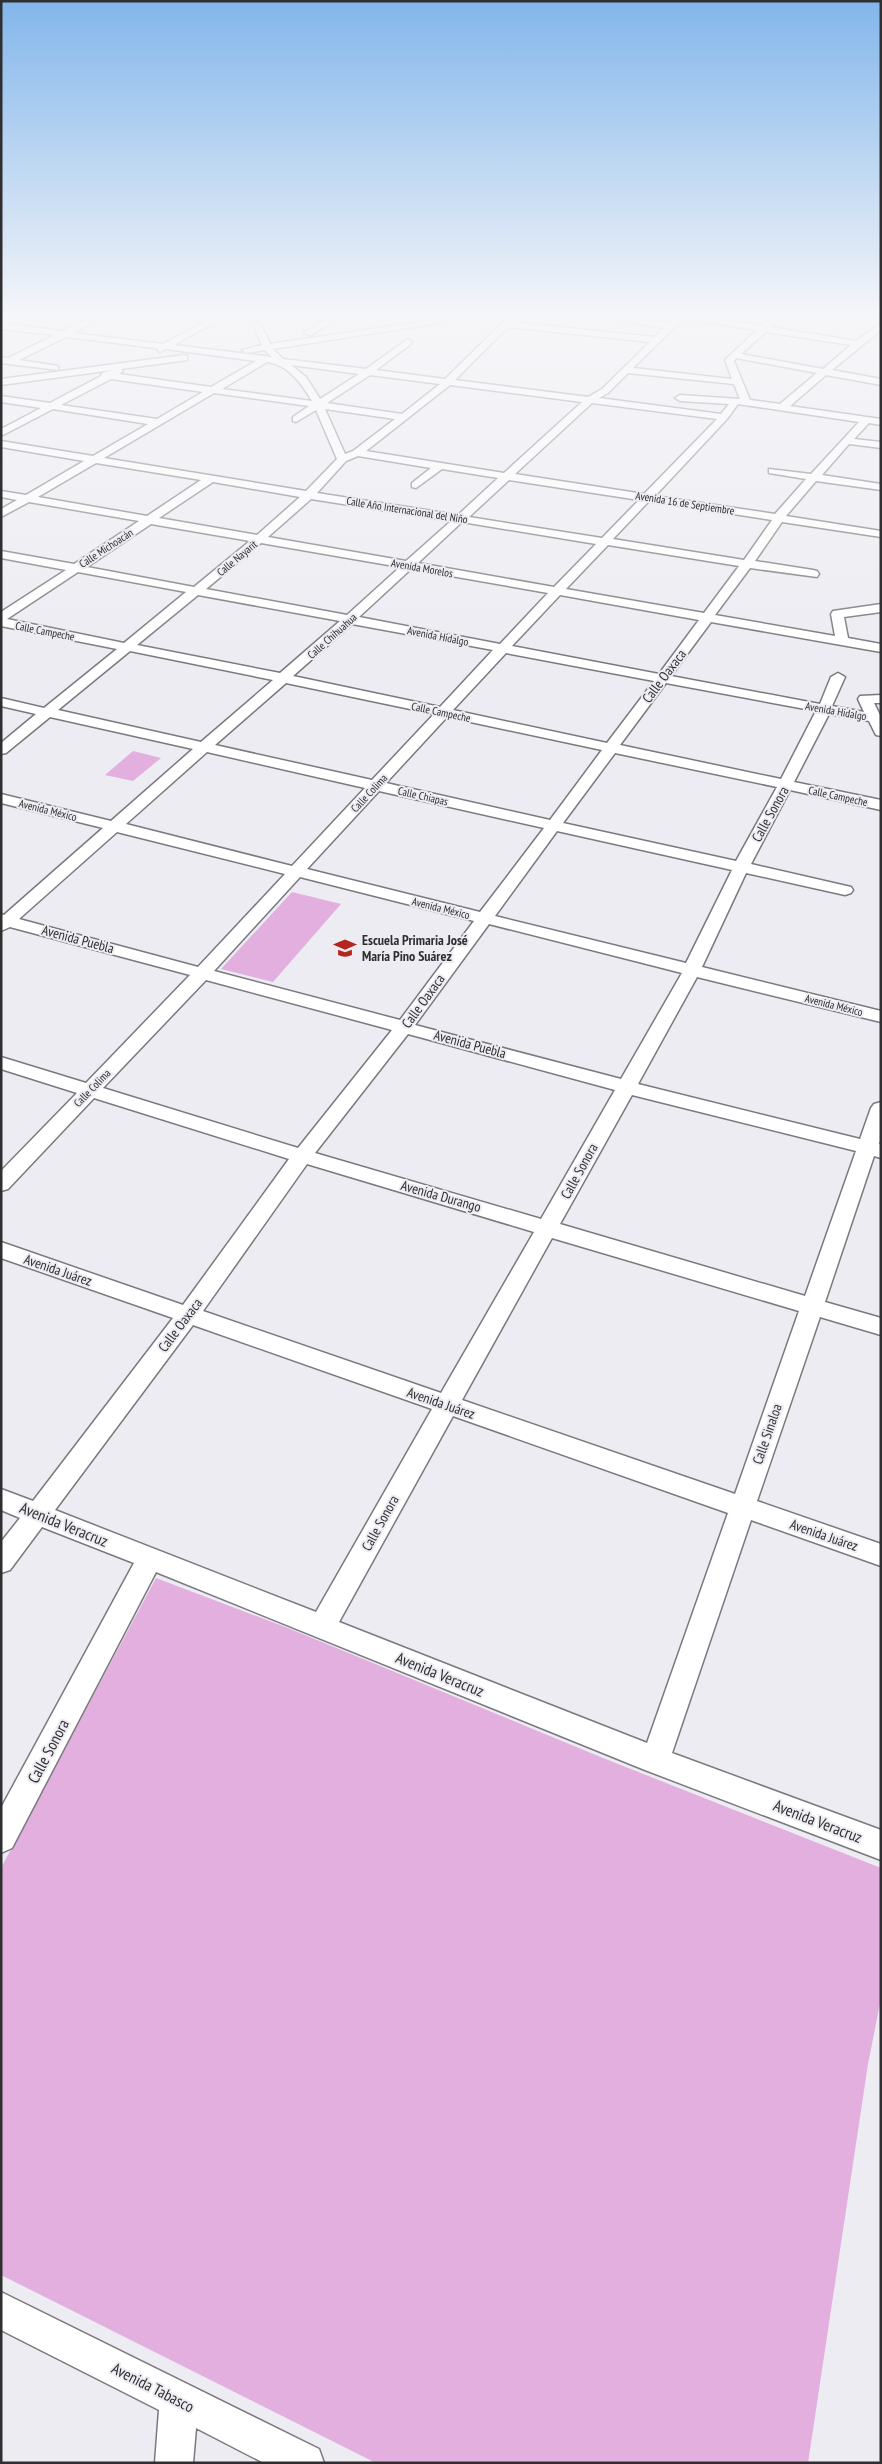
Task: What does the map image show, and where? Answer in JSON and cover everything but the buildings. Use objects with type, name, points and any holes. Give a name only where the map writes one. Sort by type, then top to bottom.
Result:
[{"type":"street","points":[[1,514],[145,430]]},
{"type":"street","points":[[330,430],[342,459]]},
{"type":"street","points":[[357,454],[388,430]]},
{"type":"street","name":"Calle Chihuahua","points":[[3,922],[206,747],[558,430]]},
{"type":"street","name":"Calle Colima","points":[[1,1184],[202,973],[502,649],[712,430]]},
{"type":"street","name":"Calle Oaxaca","points":[[1,1562],[188,1315],[302,1156],[404,1027],[482,918],[554,826],[780,517],[847,441],[861,430]]},
{"type":"street","points":[[847,441],[881,445]]},
{"type":"street","name":"Calle Año Internacional del Niño","points":[[1,444],[309,495],[812,574]]},
{"type":"street","name":"Avenida 16 de Septiembre","points":[[342,459],[357,454],[780,517],[881,534]]},
{"type":"street","name":"Calle Nayarit","points":[[1,750],[49,713],[258,540],[309,495],[342,459]]},
{"type":"street","points":[[416,485],[440,466]]},
{"type":"street","points":[[773,471],[881,487]]},
{"type":"street","name":"Calle Michoacán","points":[[1,620],[74,568],[212,478]]},
{"type":"street","name":"Avenida Morelos","points":[[1,494],[557,593],[881,648]]},
{"type":"street","name":"Avenida Hidalgo","points":[[1,554],[874,718]]},
{"type":"street","points":[[842,642],[837,614],[881,608]]},
{"type":"street","name":"Calle Campeche","points":[[1,620],[881,805]]},
{"type":"street","name":"Calle Sonora","points":[[322,1626],[692,970],[741,867],[787,785],[825,709],[838,677]]},
{"type":"street","points":[[881,699],[865,699],[881,732]]},
{"type":"street","name":"Calle Chiapas","points":[[1,702],[845,890]]},
{"type":"street","name":"Avenida México","points":[[1,798],[881,1017]]},
{"type":"street","name":"Avenida Puebla","points":[[3,922],[202,973],[626,1087],[873,1149]]},
{"type":"street","name":"Avenida Durango","points":[[1,1063],[91,1089],[302,1156],[881,1327]]},
{"type":"street","name":"Calle Sinaloa","points":[[655,1760],[811,1306],[873,1149],[881,1108]]},
{"type":"street","name":"Avenida Juárez","points":[[1,1250],[881,1555]]},
{"type":"street","name":"Avenida Veracruz","points":[[1,1499],[655,1760],[881,1845]]},
{"type":"street","name":"Calle Sonora","points":[[1,1838],[150,1558]]},
{"type":"street","name":"Avenida Tabasco","points":[[1,2310],[305,2463]]},
{"type":"street","points":[[174,2463],[179,2400]]},
{"type":"shaded area","points":[[133,751],[161,758],[133,781],[105,775]]},
{"type":"shaded area","points":[[292,892],[341,904],[273,982],[221,969]]},
{"type":"shaded area","points":[[156,1578],[288,1628],[603,1758],[881,1868],[881,1998],[868,2064],[808,2463],[376,2463],[1,2275],[1,1868]]},
{"type":"place","name":"Escuela Primaria José María Pino Suárez","points":[[345,948]]}]
